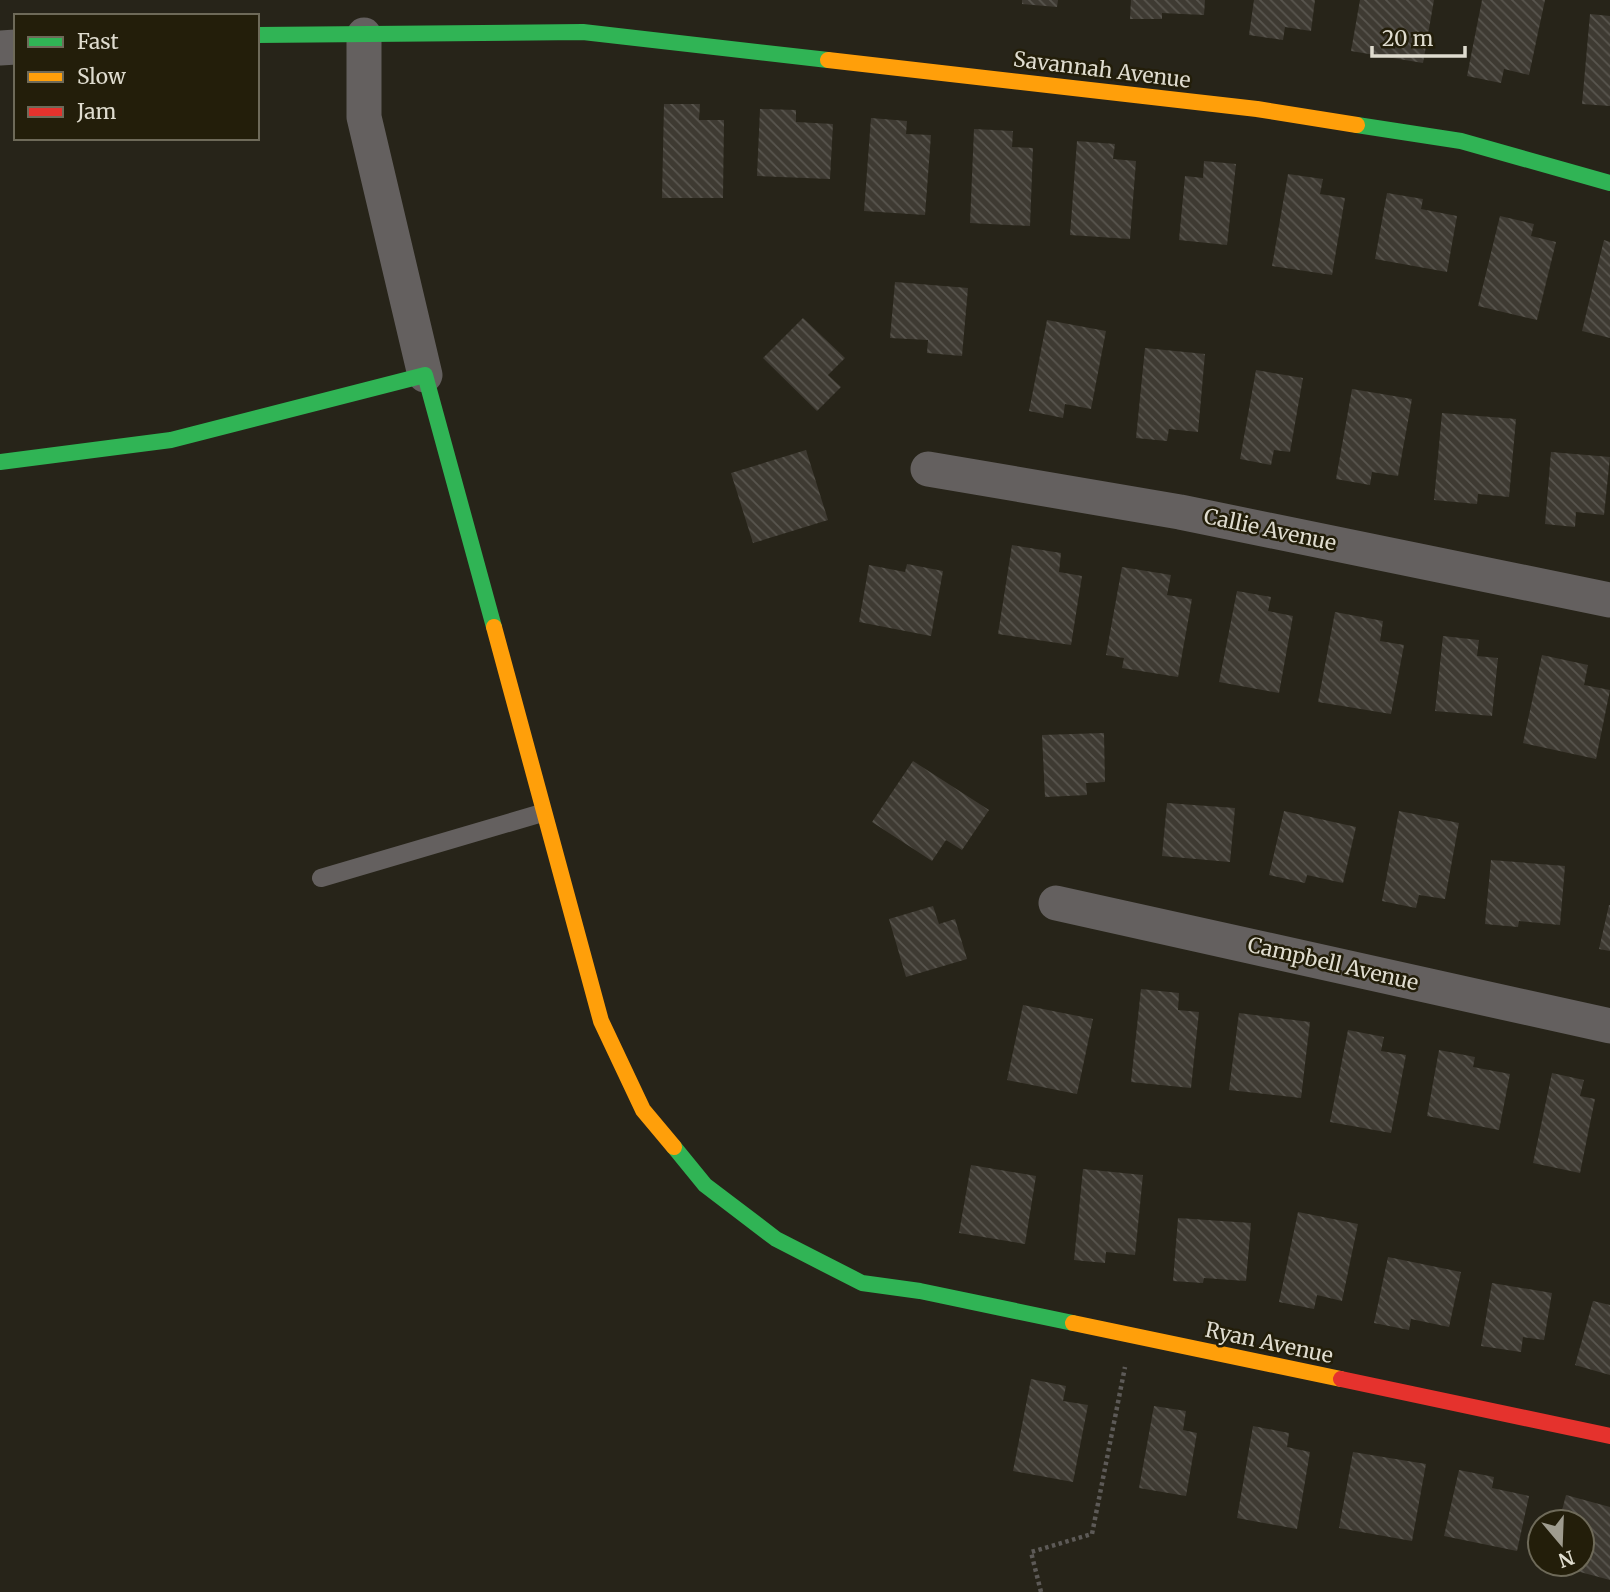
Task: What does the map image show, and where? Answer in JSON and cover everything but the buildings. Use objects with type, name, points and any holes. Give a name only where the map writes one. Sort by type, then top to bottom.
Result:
[{"type":"street","name":"Savannah Avenue","points":[[259,35],[583,32],[1257,109],[1461,141],[1610,183]]},
{"type":"street","points":[[0,462],[171,440],[425,375],[364,117],[364,35]]},
{"type":"street","name":"Ryan Avenue","points":[[425,375],[542,813],[601,1021],[643,1110],[705,1185],[776,1239],[862,1283],[920,1292],[1610,1436]]},
{"type":"street","name":"Callie Avenue","points":[[928,469],[1180,512],[1610,600]]},
{"type":"street","name":"Campbell Avenue","points":[[1056,902],[1610,1026]]},
{"type":"lane","points":[[321,878],[542,813]]},
{"type":"path","points":[[1041,1592],[1031,1552],[1093,1534],[1131,1336]]},
{"type":"traffic: fast","points":[[259,35],[583,32],[828,60]]},
{"type":"traffic: fast","points":[[1357,125],[1461,141],[1610,183]]},
{"type":"traffic: fast","points":[[0,462],[171,440],[425,375],[494,627]]},
{"type":"traffic: fast","points":[[674,1147],[705,1185],[776,1239],[862,1283],[920,1291],[1073,1323]]},
{"type":"traffic: slow","points":[[828,60],[1257,109],[1357,125]]},
{"type":"traffic: slow","points":[[494,627],[601,1021],[643,1110],[674,1147]]},
{"type":"traffic: slow","points":[[1073,1323],[1341,1379]]},
{"type":"traffic: jam","points":[[1341,1379],[1610,1436]]}]
